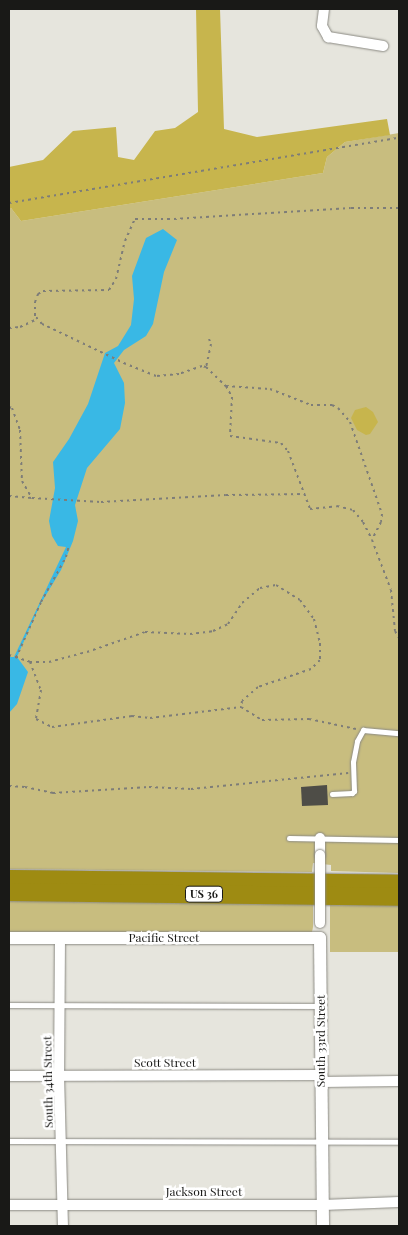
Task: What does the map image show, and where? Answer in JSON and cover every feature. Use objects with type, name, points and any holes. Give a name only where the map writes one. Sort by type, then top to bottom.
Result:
[{"type":"highway","name":"US 36","points":[[9,879],[399,884]]},
{"type":"highway","name":"US 36","points":[[9,892],[399,897]]},
{"type":"street","points":[[324,9],[322,26],[328,37],[383,46]]},
{"type":"street","name":"South 33rd Street","points":[[320,838],[323,1226]]},
{"type":"street","name":"Pacific Street","points":[[9,938],[320,938]]},
{"type":"street","name":"South 34th Street","points":[[60,938],[59,1076],[62,1226]]},
{"type":"street","name":"Scott Street","points":[[9,1076],[321,1078],[399,1081]]},
{"type":"street","name":"Jackson Street","points":[[9,1205],[323,1205],[399,1202]]},
{"type":"lane","points":[[332,794],[352,793],[354,791],[353,772],[357,741],[363,730],[399,733]]},
{"type":"lane","points":[[289,838],[399,840]]},
{"type":"lane","points":[[9,1005],[320,1006]]},
{"type":"lane","points":[[9,1141],[399,1142]]},
{"type":"path","points":[[9,203],[399,138]]},
{"type":"path","points":[[399,208],[351,208],[174,219],[152,217],[135,219],[125,241],[116,279],[110,290],[43,291],[38,294],[35,302],[35,316],[42,324],[126,364],[156,376],[179,374],[202,366],[206,366],[216,374],[232,397],[230,436],[281,443],[288,450],[310,509],[337,506],[353,510],[363,522],[391,590],[395,631],[399,638]]},
{"type":"path","points":[[9,328],[20,327],[38,318]]},
{"type":"path","points":[[206,366],[211,344],[208,340]]},
{"type":"path","points":[[226,386],[270,389],[311,405],[332,405],[338,408],[350,422],[382,514],[381,522],[372,540]]},
{"type":"path","points":[[9,407],[12,408],[20,430],[22,481],[32,498]]},
{"type":"path","points":[[9,496],[101,502],[226,495],[304,494]]},
{"type":"path","points":[[16,658],[66,557],[69,545]]},
{"type":"path","points":[[9,655],[30,662],[49,662],[87,652],[145,632],[190,634],[212,631],[228,624],[242,603],[260,588],[276,585],[300,600],[314,619],[320,643],[320,660],[311,669],[258,687],[242,701],[241,707]]},
{"type":"path","points":[[30,662],[41,690],[36,720],[52,727],[132,716],[150,718],[241,707],[262,720],[309,719],[363,730]]},
{"type":"path","points":[[9,786],[25,786],[53,793],[149,786],[191,789],[353,772]]},
{"type":"shaded area","points":[[196,9],[220,9],[224,129],[257,137],[387,119],[390,135],[345,142],[327,157],[323,173],[21,221],[9,208],[9,167],[43,160],[73,131],[116,127],[118,157],[134,160],[155,131],[175,128],[198,112]]},
{"type":"shaded area","points":[[399,133],[399,873],[331,871],[331,865],[313,863],[312,872],[9,869],[9,208],[21,221],[323,173],[327,157],[345,142]]},
{"type":"shaded area","points":[[366,407],[373,412],[378,422],[370,434],[366,435],[357,430],[351,418],[355,410]]},
{"type":"shaded area","points":[[9,901],[313,903],[313,927],[312,932],[308,934],[9,934]]},
{"type":"shaded area","points":[[330,905],[399,906],[399,952],[330,952]]},
{"type":"water","points":[[163,229],[177,240],[164,272],[153,324],[146,336],[124,350],[114,363],[124,383],[125,403],[120,429],[87,468],[75,505],[78,521],[73,541],[61,570],[40,605],[17,657],[28,672],[17,704],[9,713],[9,657],[14,657],[66,547],[58,546],[52,536],[49,521],[55,488],[53,462],[69,439],[88,404],[105,353],[118,346],[131,325],[134,299],[132,276],[146,238]]},
{"type":"building","points":[[327,785],[328,805],[302,806],[301,787]]}]
